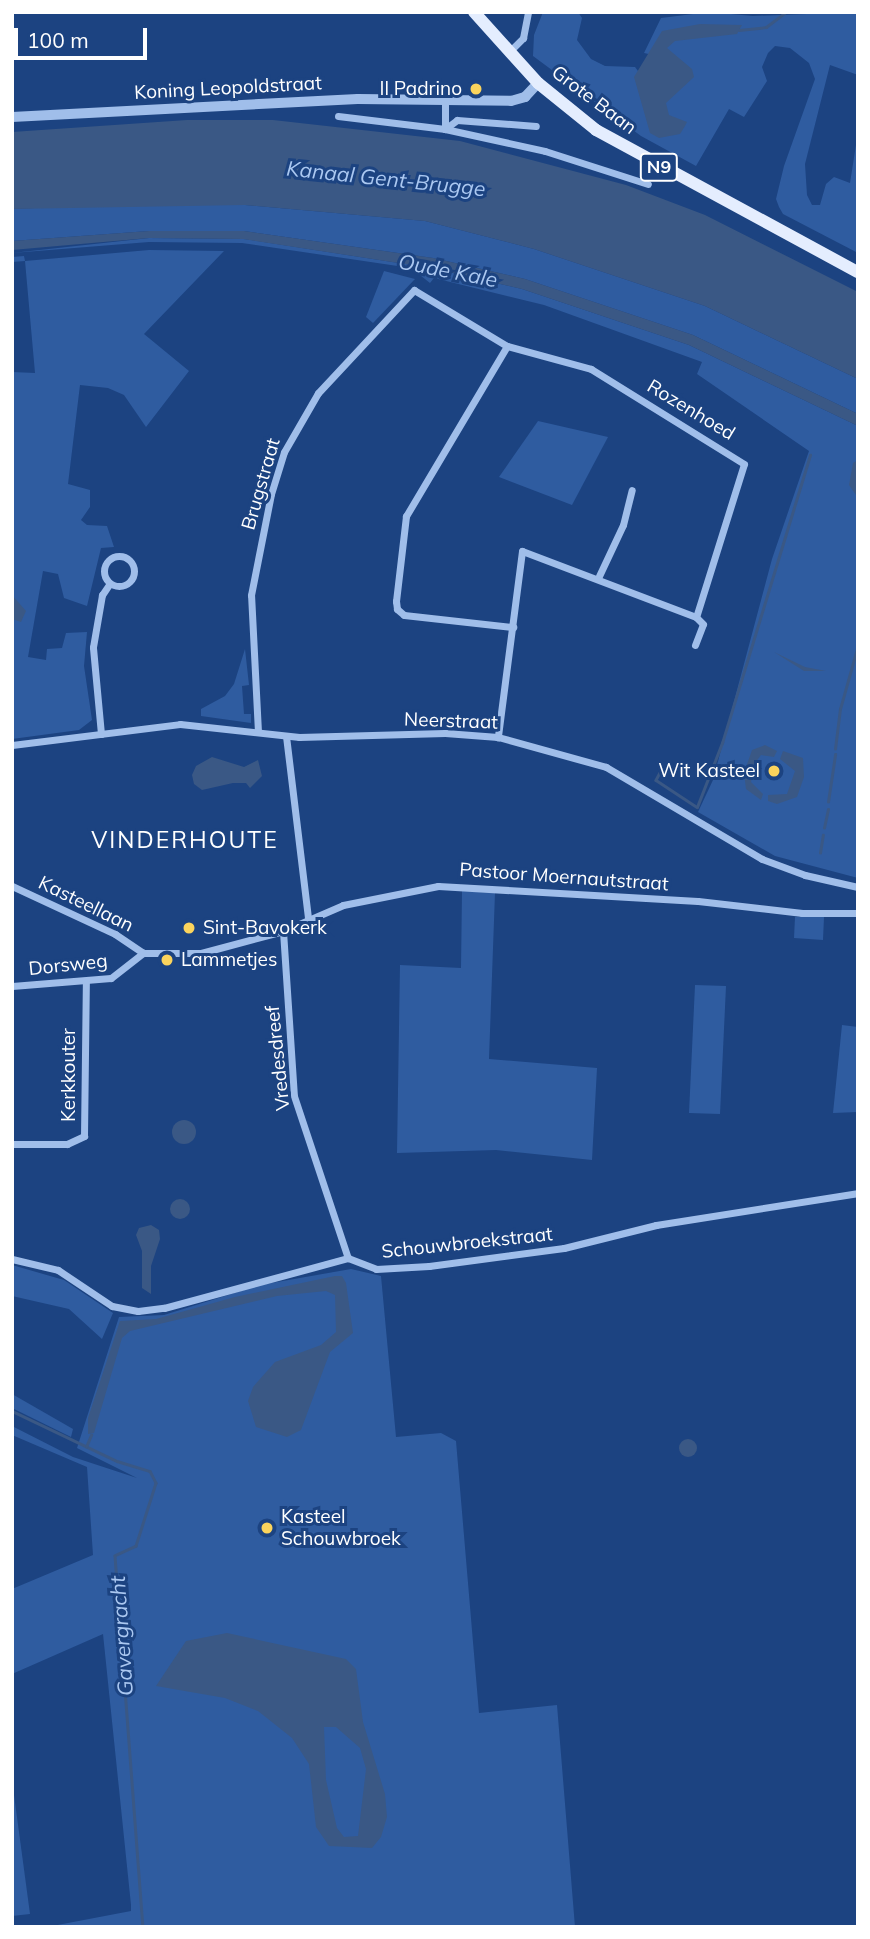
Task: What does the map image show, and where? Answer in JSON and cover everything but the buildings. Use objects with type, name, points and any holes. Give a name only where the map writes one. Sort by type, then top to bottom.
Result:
[{"type":"main road","name":"Grote Baan","points":[[474,12],[538,83],[596,130],[646,161],[858,272]]},
{"type":"street","points":[[509,52],[523,38],[528,12]]},
{"type":"street","name":"Koning Leopoldstraat","points":[[12,117],[445,97],[511,102],[525,97],[538,83]]},
{"type":"street","points":[[445,97],[445,129]]},
{"type":"street","name":"Koning Leopoldstraat","points":[[338,116],[445,129],[545,151],[648,184]]},
{"type":"street","name":"Koning Leopoldstraat","points":[[445,129],[457,120],[536,126]]},
{"type":"street","name":"Rozenhoed","points":[[414,290],[507,346],[591,369],[741,458],[745,471],[696,617],[703,624],[695,645]]},
{"type":"street","name":"Brugstraat","points":[[258,732],[251,595],[271,494],[284,452],[318,393],[414,290]]},
{"type":"street","points":[[507,346],[406,516],[396,601],[397,609],[404,615],[513,627]]},
{"type":"street","points":[[599,576],[623,525],[632,490]]},
{"type":"street","points":[[499,737],[522,551],[599,576],[696,617]]},
{"type":"street","points":[[118,555],[130,559],[135,568],[132,580],[122,586],[110,583],[104,574],[108,559],[118,555]]},
{"type":"street","points":[[101,734],[93,647],[102,595],[110,583]]},
{"type":"street","name":"Neerstraat","points":[[12,745],[180,724],[286,736],[499,737],[606,766],[762,859],[857,887]]},
{"type":"street","points":[[286,736],[308,919]]},
{"type":"street","name":"Kasteellaan","points":[[12,886],[122,938],[143,953]]},
{"type":"street","name":"Pastoor Moernautstraat","points":[[283,930],[374,897],[438,886],[855,912]]},
{"type":"street","points":[[143,953],[201,953],[283,930]]},
{"type":"street","name":"Vredesdreef","points":[[283,930],[294,1096],[348,1258]]},
{"type":"street","name":"Dorsweg","points":[[12,986],[86,982],[119,975],[143,953]]},
{"type":"street","name":"Kerkkouter","points":[[12,1144],[66,1144],[83,1136],[86,982]]},
{"type":"street","name":"Schouwbroekstraat","points":[[348,1258],[376,1269],[429,1266],[564,1248],[646,1227],[858,1193]]},
{"type":"street","points":[[12,1259],[58,1270],[112,1306],[138,1311],[164,1308],[348,1258]]},
{"type":"shaded area","points":[[543,12],[578,12],[582,18],[577,40],[591,59],[605,66],[635,67],[638,71],[658,56],[644,53],[661,18],[709,12],[753,16],[858,12],[858,75],[830,65],[805,164],[807,195],[812,205],[820,205],[826,184],[834,177],[850,183],[858,132],[858,253],[783,214],[776,199],[784,166],[815,79],[809,63],[790,48],[775,46],[768,53],[762,67],[767,81],[744,117],[729,109],[696,166],[641,136],[533,56],[534,35]]},
{"type":"shaded area","points":[[148,203],[245,205],[425,221],[534,249],[705,306],[858,379],[858,414],[693,335],[525,279],[433,258],[244,231],[149,231],[12,241],[12,209]]},
{"type":"shaded area","points":[[149,238],[244,239],[431,268],[522,289],[689,345],[858,426],[858,878],[775,856],[698,812],[713,780],[772,559],[809,451],[697,374],[702,362],[544,305],[434,278],[430,283],[411,268],[242,243],[149,242],[12,253]]},
{"type":"shaded area","points":[[149,250],[224,251],[144,334],[189,371],[146,427],[124,395],[108,388],[80,385],[68,484],[90,490],[90,507],[81,520],[87,525],[107,526],[114,547],[101,548],[87,606],[64,598],[58,574],[43,571],[28,657],[46,660],[47,649],[62,648],[66,633],[87,632],[84,666],[92,720],[79,730],[12,739],[12,372],[35,373],[25,261]]},
{"type":"shaded area","points":[[24,256],[25,261],[12,262],[12,257]]},
{"type":"shaded area","points":[[384,271],[415,279],[373,323],[366,317]]},
{"type":"shaded area","points":[[538,421],[608,437],[572,505],[499,477]]},
{"type":"shaded area","points":[[245,649],[249,685],[242,686],[244,714],[251,714],[251,723],[201,716],[201,709],[225,696],[234,684]]},
{"type":"shaded area","points":[[462,891],[495,893],[489,1059],[597,1068],[592,1160],[496,1150],[397,1153],[400,965],[461,968]]},
{"type":"shaded area","points":[[795,917],[824,917],[823,940],[794,938]]},
{"type":"shaded area","points":[[695,985],[726,986],[720,1114],[689,1113]]},
{"type":"shaded area","points":[[842,1025],[858,1027],[858,1112],[833,1113]]},
{"type":"shaded area","points":[[12,1265],[64,1280],[113,1313],[102,1339],[69,1309],[12,1296]]},
{"type":"shaded area","points":[[351,1269],[381,1276],[396,1437],[441,1433],[456,1441],[479,1713],[557,1705],[575,1927],[47,1927],[131,1911],[131,1905],[103,1634],[12,1674],[12,1589],[93,1555],[87,1467],[12,1435],[12,1426],[73,1457],[137,1478],[77,1448],[119,1317],[164,1315],[260,1285]]},
{"type":"shaded area","points":[[12,1394],[73,1429],[71,1437],[12,1408]]},
{"type":"shaded area","points":[[12,1780],[30,1914],[12,1916]]},
{"type":"water","points":[[700,24],[742,25],[737,34],[675,41],[667,48],[692,69],[694,77],[666,103],[669,115],[687,122],[685,126],[680,134],[659,138],[650,133],[634,77],[662,31]]},
{"type":"water","name":"Kanaal Gent-Brugge","points":[[187,120],[273,120],[460,141],[626,185],[705,215],[858,292],[858,379],[705,306],[534,249],[425,221],[245,205],[12,209],[12,132]]},
{"type":"water","name":"Oude Kale","points":[[149,231],[244,231],[433,258],[525,279],[693,335],[858,414],[858,426],[689,345],[522,289],[431,268],[243,239],[149,238],[12,250],[12,241]]},
{"type":"water","points":[[858,460],[858,498],[849,485],[853,463]]},
{"type":"water","points":[[12,595],[26,611],[21,622],[12,619]]},
{"type":"water","points":[[774,652],[805,667],[826,671],[804,671]]},
{"type":"water","points":[[765,745],[777,751],[774,757],[761,755],[755,763],[751,782],[763,794],[761,800],[746,789],[744,773],[752,750]]},
{"type":"water","points":[[783,751],[803,758],[804,777],[797,797],[777,804],[768,801],[768,795],[787,794],[795,771],[780,759]]},
{"type":"water","points":[[212,757],[244,767],[258,760],[262,776],[250,788],[246,783],[233,783],[202,790],[194,784],[192,775],[196,766]]},
{"type":"water","points":[[184,1120],[192,1124],[196,1132],[192,1140],[184,1144],[176,1140],[172,1132],[176,1124]]},
{"type":"water","points":[[176,1199],[184,1199],[190,1209],[184,1219],[176,1219],[170,1213],[170,1205]]},
{"type":"water","points":[[151,1225],[159,1230],[160,1239],[151,1266],[151,1294],[142,1288],[142,1251],[136,1235],[139,1228]]},
{"type":"water","points":[[342,1276],[346,1283],[353,1333],[330,1352],[301,1430],[287,1437],[256,1427],[248,1401],[253,1387],[275,1362],[321,1345],[336,1332],[335,1295],[326,1291],[277,1296],[130,1331],[122,1338],[94,1433],[88,1434],[88,1418],[120,1321],[156,1319],[235,1297]]},
{"type":"water","points":[[688,1439],[695,1441],[695,1455],[688,1457],[681,1455],[679,1448],[681,1441]]},
{"type":"water","points":[[227,1633],[346,1659],[356,1669],[363,1722],[385,1794],[387,1817],[381,1837],[372,1848],[329,1846],[316,1827],[309,1764],[292,1738],[258,1711],[225,1698],[156,1686],[186,1641]],"holes":[[[324,1727],[336,1727],[360,1748],[366,1769],[358,1836],[344,1837],[337,1828],[326,1780]]]},
{"type":"waterway","points":[[739,30],[766,27],[786,12]]},
{"type":"waterway","points":[[663,767],[656,780],[697,807],[722,743],[810,455]]},
{"type":"waterway","points":[[835,749],[840,709],[858,645]]},
{"type":"waterway","points":[[828,802],[835,755]]},
{"type":"waterway","points":[[824,828],[828,809]]},
{"type":"waterway","points":[[820,853],[823,835]]},
{"type":"waterway","name":"Gavergracht","points":[[12,1411],[117,1461],[150,1471],[156,1483],[136,1546],[115,1556],[143,1927]]},
{"type":"waterway","points":[[86,1447],[91,1435]]},
{"type":"place","name":"Il Padrino","points":[[476,89]]},
{"type":"place","name":"Wit Kasteel","points":[[774,771]]},
{"type":"place","name":"Sint-Bavokerk","points":[[189,928]]},
{"type":"place","name":"Lammetjes","points":[[167,960]]},
{"type":"place","name":"Kasteel Schouwbroek","points":[[267,1528]]},
{"type":"district","name":"VINDERHOUTE","points":[[185,840]]}]
